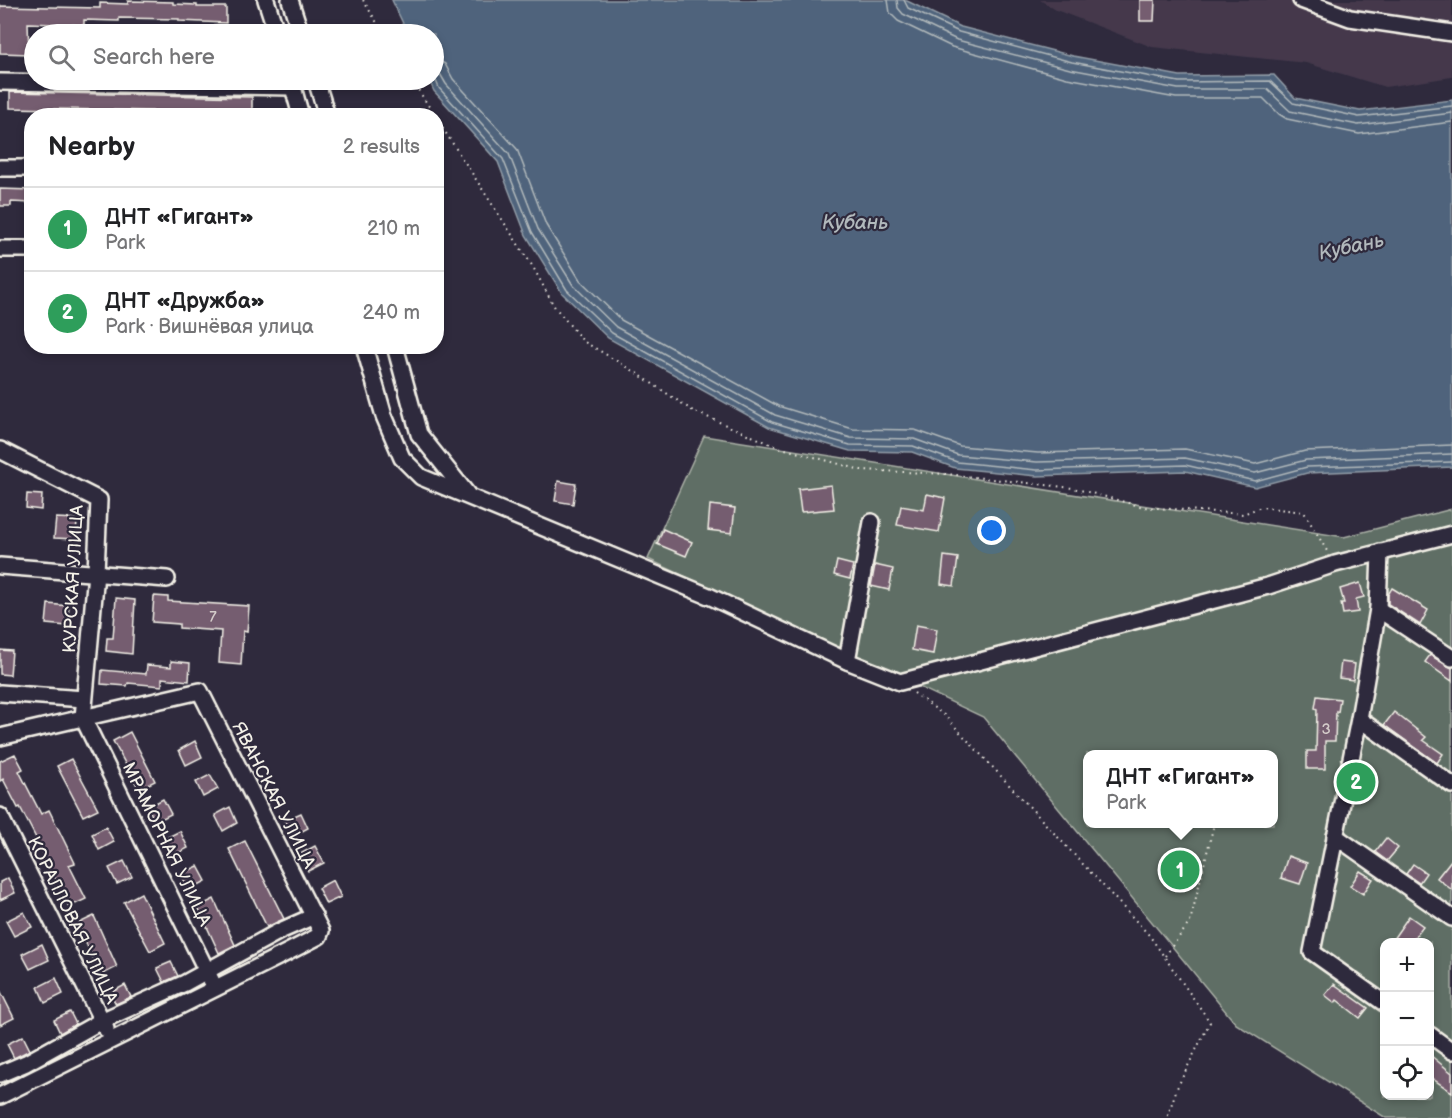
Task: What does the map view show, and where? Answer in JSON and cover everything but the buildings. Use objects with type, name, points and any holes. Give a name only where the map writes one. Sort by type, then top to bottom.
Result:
[{"type":"street","points":[[266,0],[274,24]]},
{"type":"street","points":[[290,0],[298,24]]},
{"type":"street","points":[[1301,0],[1350,18],[1452,33]]},
{"type":"street","points":[[0,81],[24,81]]},
{"type":"street","points":[[294,90],[299,108]]},
{"type":"street","points":[[319,90],[325,108]]},
{"type":"street","points":[[0,168],[24,168]]},
{"type":"street","points":[[0,249],[24,249]]},
{"type":"street","points":[[366,354],[384,416],[402,458],[421,477],[711,597],[847,661],[900,682],[1268,586],[1335,564],[1452,534]]},
{"type":"street","points":[[397,354],[419,434],[467,495]]},
{"type":"street","name":"КУРСКАЯ УЛИЦА","points":[[0,450],[99,500],[96,573],[83,718]]},
{"type":"street","points":[[847,661],[872,522]]},
{"type":"street","points":[[1380,552],[1378,609],[1359,719],[1312,952],[1380,1000]]},
{"type":"street","points":[[0,566],[167,579]]},
{"type":"street","points":[[1378,609],[1452,658]]},
{"type":"street","name":"ЯВАНСКАЯ УЛИЦА","points":[[83,718],[200,691],[314,916]]},
{"type":"street","points":[[0,693],[84,699]]},
{"type":"street","points":[[0,737],[83,718]]},
{"type":"street","name":"МРАМОРНАЯ УЛИЦА","points":[[83,718],[215,988]]},
{"type":"street","points":[[1359,719],[1452,785]]},
{"type":"street","name":"КОРАЛЛОВАЯ УЛИЦА","points":[[0,816],[112,1040]]},
{"type":"street","points":[[1335,836],[1452,918]]},
{"type":"street","points":[[314,916],[321,931],[319,936],[4,1094],[0,1074],[26,1063],[102,1021],[185,983],[206,970],[314,916]]},
{"type":"street","points":[[1434,1038],[1452,1051]]},
{"type":"path","points":[[363,0],[378,24]]},
{"type":"path","points":[[418,90],[430,108]]},
{"type":"path","points":[[444,129],[533,267],[554,306],[584,341],[693,411],[778,447],[861,470],[947,474],[1073,488],[1143,507],[1243,514],[1261,507],[1304,512],[1335,564]]},
{"type":"path","points":[[900,682],[944,715],[1149,935],[1210,1022],[1177,1088],[1167,1118]]},
{"type":"path","points":[[1164,957],[1190,922],[1213,828]]},
{"type":"shaded area","points":[[1040,0],[1452,0],[1452,77],[1385,87],[1306,63],[1152,47],[1056,10]]},
{"type":"green space","points":[[704,436],[1344,537],[1452,509],[1452,1118],[1386,1118],[1236,1024],[983,717],[648,559]]},
{"type":"water","name":"Кубань","points":[[392,0],[905,0],[961,27],[1073,56],[1180,76],[1274,75],[1295,98],[1360,111],[1452,100],[1452,467],[1307,473],[1255,487],[1185,471],[1037,476],[955,468],[912,452],[850,451],[769,427],[608,338],[562,293],[526,235],[498,162],[434,90],[444,90],[444,24],[403,24]]},
{"type":"place","name":"ДНТ «Дружба»","points":[[1356,782]]},
{"type":"place","name":"ДНТ «Гигант»","points":[[1180,870]]}]
